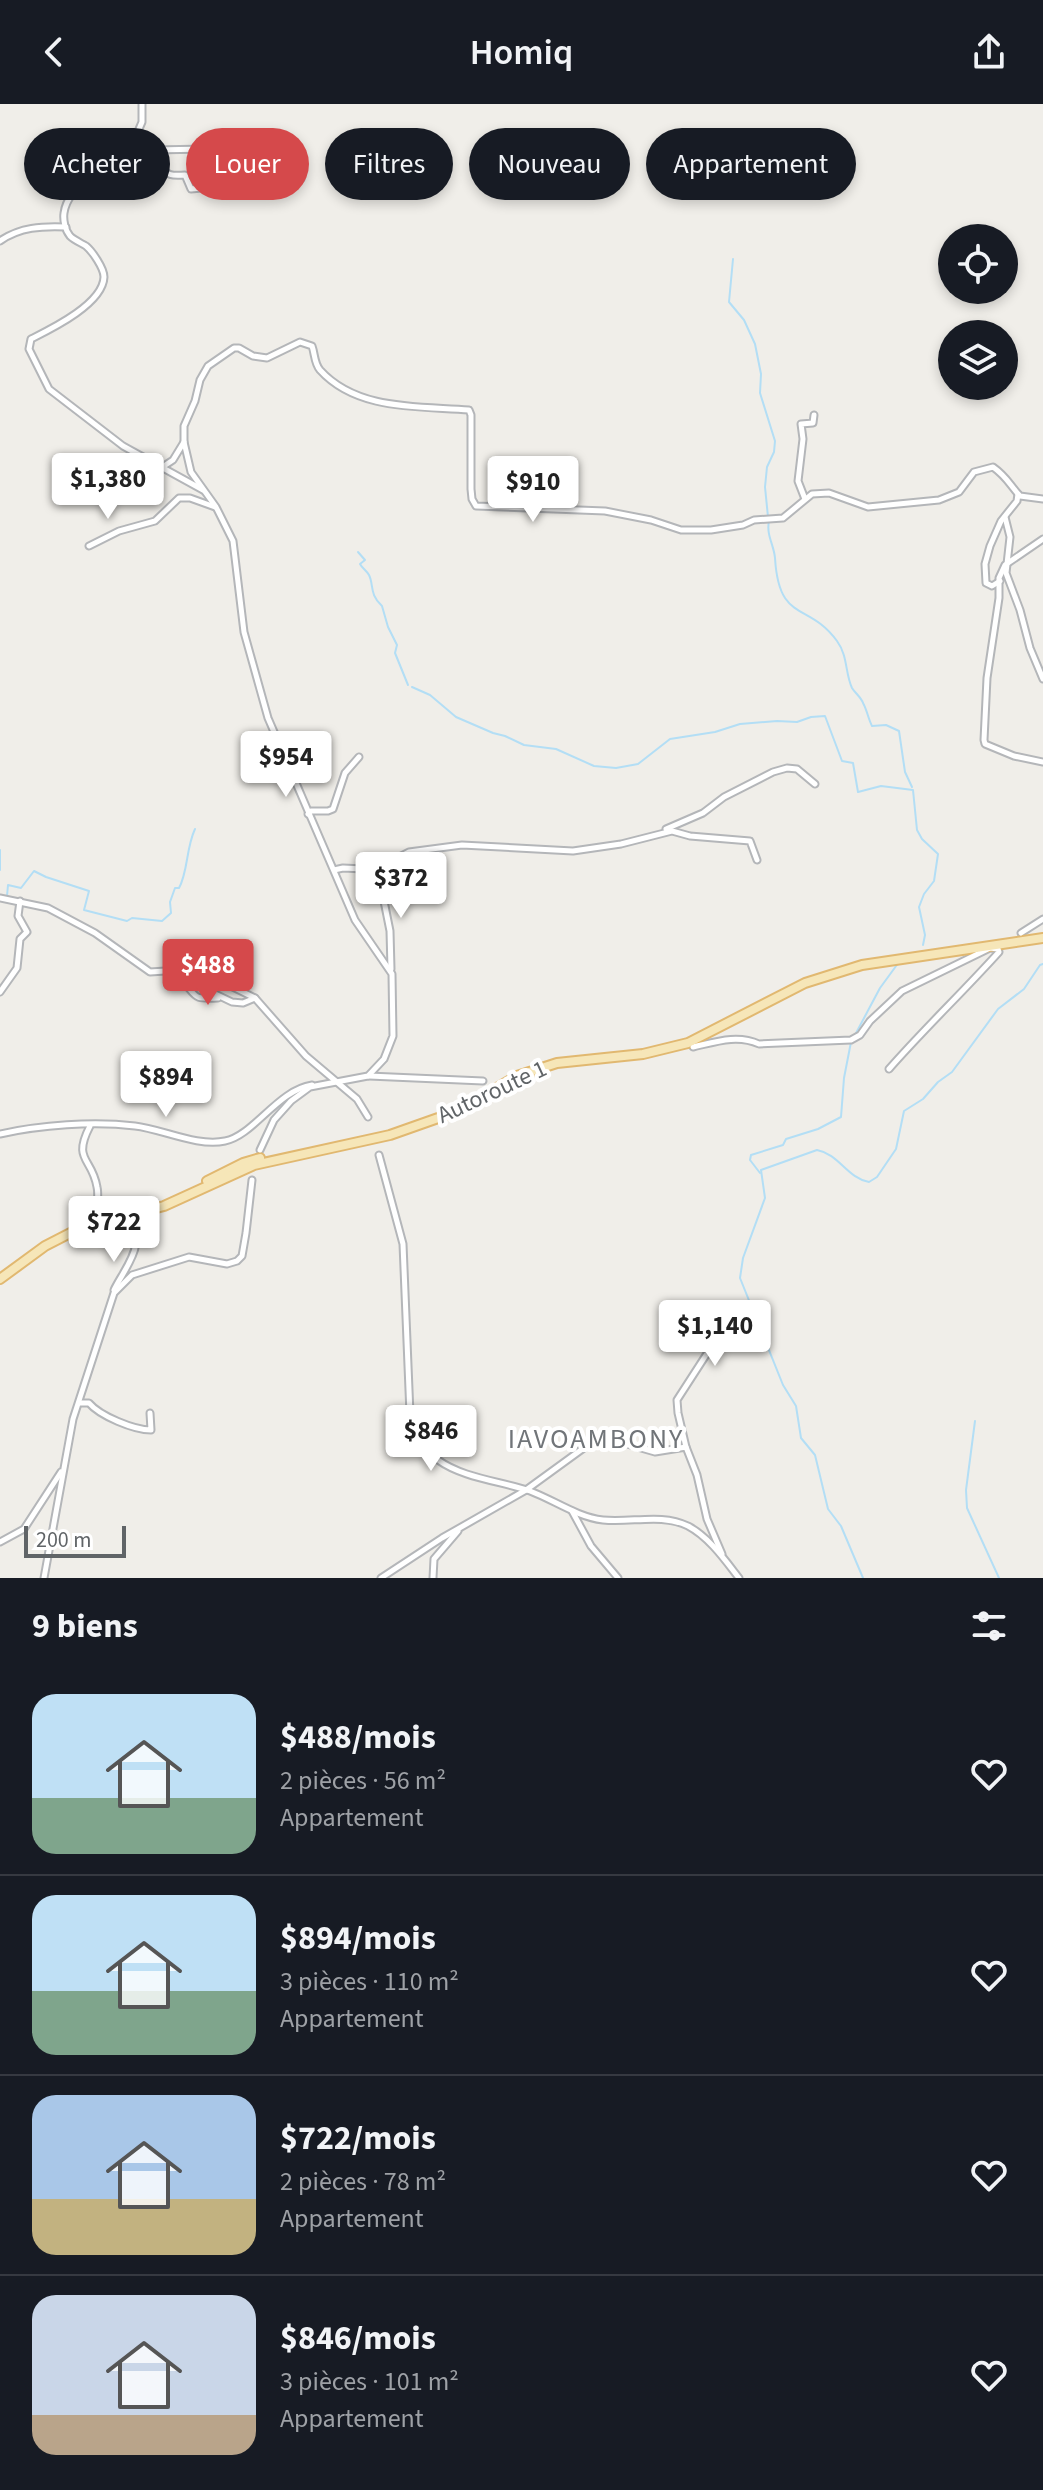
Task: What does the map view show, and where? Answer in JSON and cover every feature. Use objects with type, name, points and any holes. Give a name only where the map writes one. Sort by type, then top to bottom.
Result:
[{"type":"main road","name":"Autoroute 1","points":[[0,1273],[44,1241],[78,1224],[162,1201],[243,1163],[402,1126],[456,1106],[515,1072],[556,1058],[642,1049],[686,1038],[803,979],[861,961],[1043,936]]},
{"type":"main road","name":"Autoroute 1","points":[[0,1279],[45,1246],[80,1228],[164,1206],[254,1165],[390,1135],[458,1111],[517,1076],[557,1063],[643,1054],[688,1043],[805,983],[862,965],[1043,936]]},
{"type":"street","points":[[139,128],[142,104]]},
{"type":"street","points":[[70,200],[63,216],[66,227],[71,237],[90,249],[104,279],[92,300],[59,325],[31,339],[29,349],[49,389],[123,446],[205,491]]},
{"type":"street","points":[[0,241],[15,230],[66,227]]},
{"type":"street","points":[[392,974],[355,920],[268,718],[247,647],[233,541],[216,507],[191,472],[184,442],[184,426],[208,366],[234,348],[267,358],[300,342],[312,346],[318,368],[346,389],[363,397],[429,409],[471,411],[471,489],[476,506],[605,511],[686,530],[783,518],[812,494],[822,493],[868,507],[925,503],[954,495],[964,488],[974,472],[993,467],[1008,477],[1010,485],[1020,496],[1043,499]]},
{"type":"street","points":[[805,500],[798,481],[803,439],[801,424],[813,423],[814,415]]},
{"type":"street","points":[[163,467],[173,460],[184,442]]},
{"type":"street","points":[[1008,580],[992,586],[986,583],[985,564],[990,546],[1017,501],[1018,493]]},
{"type":"street","points":[[89,546],[119,531],[155,521],[179,498],[190,498],[216,507]]},
{"type":"street","points":[[1005,517],[1010,537],[998,582],[999,598],[989,666],[984,740],[985,744],[1014,756],[1043,762]]},
{"type":"street","points":[[1005,565],[1043,539]]},
{"type":"street","points":[[1005,565],[1043,679]]},
{"type":"street","points":[[1036,661],[1043,669]]},
{"type":"street","points":[[308,814],[333,809],[345,773],[359,757]]},
{"type":"street","points":[[334,870],[384,865],[409,852],[444,846],[573,851],[621,844],[662,832],[703,813],[724,797],[779,770],[797,769],[815,784]]},
{"type":"street","points":[[662,832],[750,841],[757,860]]},
{"type":"street","points":[[368,1076],[384,1059],[393,1036],[390,931],[380,881],[384,865]]},
{"type":"street","points":[[0,898],[48,908],[86,927],[150,972],[196,969],[255,998],[306,1056],[357,1099],[368,1117]]},
{"type":"street","points":[[0,992],[17,968],[20,939],[27,932],[18,916],[20,901]]},
{"type":"street","points":[[1021,933],[1043,919]]},
{"type":"street","points":[[693,1047],[733,1039],[759,1044],[851,1040],[860,1035],[870,1021],[902,991],[990,948],[998,949],[999,952],[889,1069]]},
{"type":"street","points":[[166,971],[222,997],[243,1003],[255,998]]},
{"type":"street","points":[[181,979],[190,994],[197,998],[222,997]]},
{"type":"street","points":[[0,1134],[46,1126],[135,1126],[174,1136],[222,1142],[244,1132],[291,1093],[306,1086],[368,1076],[483,1081]]},
{"type":"street","points":[[260,1150],[274,1120],[283,1109],[310,1087],[321,1084]]},
{"type":"street","points":[[90,1126],[81,1145],[97,1183],[99,1213]]},
{"type":"street","points":[[379,1155],[402,1233],[410,1414],[419,1439],[436,1459],[450,1468],[526,1490],[601,1520],[661,1519],[685,1525],[706,1540],[739,1578]]},
{"type":"street","points":[[114,1293],[132,1275],[179,1259],[207,1258],[227,1264],[237,1261],[242,1256],[252,1180]]},
{"type":"street","points":[[44,1578],[78,1404],[115,1287],[132,1261],[135,1240],[130,1228],[118,1222]]},
{"type":"street","points":[[725,1560],[707,1519],[697,1475],[686,1447],[677,1400],[708,1352],[739,1335],[739,1306]]},
{"type":"street","points":[[78,1404],[89,1403],[95,1410],[139,1430],[151,1430],[150,1413]]},
{"type":"street","points":[[381,1578],[526,1490],[592,1442],[606,1438],[655,1452],[686,1447]]},
{"type":"street","points":[[0,1542],[24,1529],[64,1468]]},
{"type":"street","points":[[571,1510],[591,1546],[618,1578]]},
{"type":"street","points":[[433,1578],[434,1559],[458,1530]]},
{"type":"waterway","points":[[733,259],[729,302],[744,320],[755,344],[761,374],[760,393],[775,441],[765,487],[768,517]]},
{"type":"waterway","points":[[769,521],[769,535],[782,593],[789,603],[816,620],[837,641],[852,688],[862,701],[872,726],[886,725],[899,731],[905,772],[912,787]]},
{"type":"waterway","points":[[358,552],[365,560],[360,564],[369,575],[373,594],[382,606],[397,645],[395,653],[408,685]]},
{"type":"waterway","points":[[412,687],[430,695],[456,717],[493,733],[524,745],[556,749],[594,766],[616,768],[638,764],[670,739],[715,732],[740,724],[797,722],[825,716],[842,761],[853,763],[858,792],[881,786],[913,790],[917,830],[938,854],[934,881],[919,907],[925,935],[923,945]]},
{"type":"waterway","points":[[3,896],[7,896],[8,885],[21,888],[34,871],[89,891],[84,910],[127,921],[132,918],[162,921],[171,913],[170,902],[175,888],[179,888],[182,882],[195,829]]},
{"type":"waterway","points":[[0,850],[0,870]]},
{"type":"waterway","points":[[855,1035],[880,988],[899,962]]},
{"type":"waterway","points":[[863,1578],[841,1526],[828,1509],[815,1455],[801,1438],[796,1406],[783,1385],[740,1278],[743,1258],[765,1198],[761,1170],[817,1150],[831,1156],[861,1180],[869,1182],[877,1177],[896,1149],[904,1111],[923,1099],[952,1072],[998,1009],[1024,989],[1043,964]]},
{"type":"waterway","points":[[760,1173],[750,1160],[751,1155],[783,1145],[786,1139],[818,1129],[841,1117],[851,1042]]},
{"type":"waterway","points":[[975,1421],[966,1490],[967,1508],[999,1578]]},
{"type":"district","name":"IAVOAMBONY","points":[[596,1439]]}]
